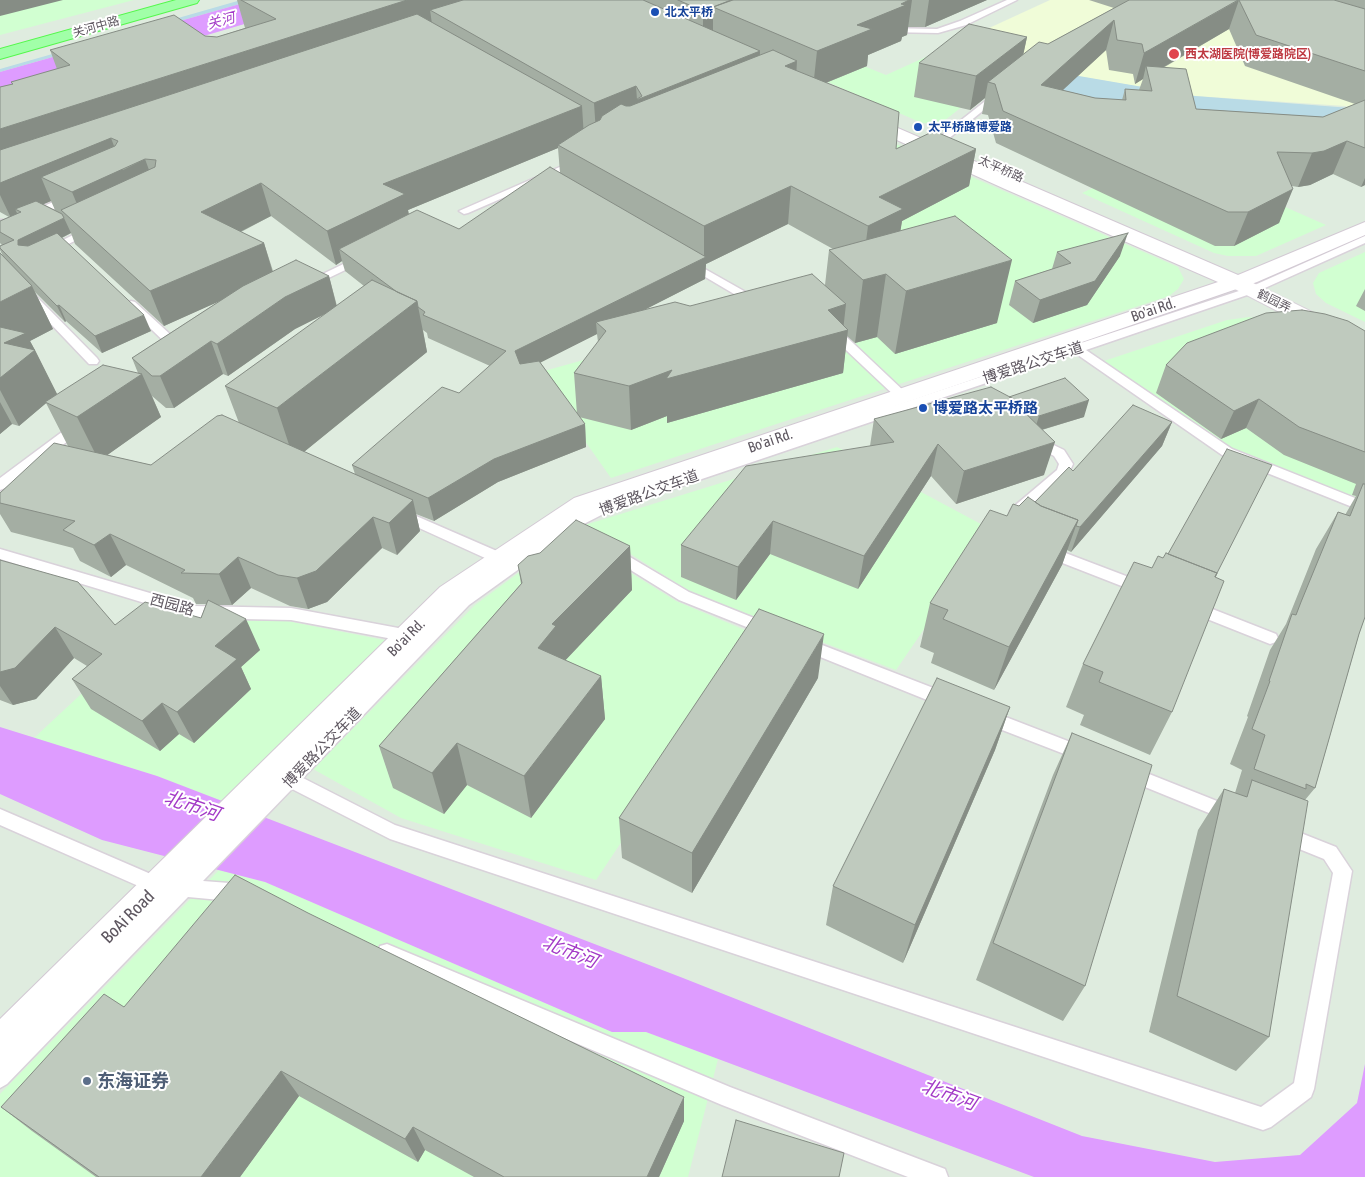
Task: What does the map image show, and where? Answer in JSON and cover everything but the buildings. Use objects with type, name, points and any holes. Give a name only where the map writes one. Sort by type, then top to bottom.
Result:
[{"type":"main road","name":"关河中路","points":[[0,45],[163,0]]},
{"type":"main road","name":"关河中路","points":[[0,54],[192,0]]},
{"type":"main road","name":"太平桥路","points":[[852,109],[939,142],[1250,284],[1011,185],[852,109]]},
{"type":"main road","name":"Bo'ai Rd.","points":[[275,783],[409,636],[450,594],[501,559],[566,522],[583,504],[902,396],[938,389],[1250,284],[1365,228]]},
{"type":"main road","name":"鹤园弄","points":[[1250,284],[1365,336]]},
{"type":"main road","name":"鹤园弄","points":[[1250,284],[1365,347]]},
{"type":"main road","name":"BoAi Road","points":[[0,1046],[178,881],[275,783]]},
{"type":"lane","points":[[878,28],[894,31],[938,31],[963,23],[1012,0]]},
{"type":"lane","points":[[939,142],[1005,88]]},
{"type":"lane","points":[[464,210],[590,157]]},
{"type":"lane","points":[[0,223],[13,223],[47,213],[79,194]]},
{"type":"lane","points":[[40,254],[68,245],[81,230],[103,224]]},
{"type":"lane","points":[[1250,284],[1365,239]]},
{"type":"lane","points":[[300,289],[371,253]]},
{"type":"lane","points":[[683,259],[750,299],[769,294]]},
{"type":"lane","points":[[20,286],[94,361]]},
{"type":"lane","points":[[120,294],[183,353]]},
{"type":"lane","points":[[823,322],[902,396]]},
{"type":"lane","points":[[1071,345],[1227,452],[1365,507]]},
{"type":"lane","points":[[938,389],[962,402]]},
{"type":"lane","name":"博爱路公交车道","points":[[275,783],[464,601],[566,522],[938,389]]},
{"type":"lane","points":[[0,485],[87,420]]},
{"type":"lane","points":[[1014,527],[1011,520],[1018,509],[1063,472],[1066,464],[1059,453],[1023,434]]},
{"type":"lane","points":[[385,507],[501,559]]},
{"type":"lane","points":[[566,522],[684,596],[1247,820]]},
{"type":"lane","points":[[1033,545],[1151,591]]},
{"type":"lane","name":"西园路","points":[[0,554],[194,612],[292,614],[409,636]]},
{"type":"lane","points":[[1179,602],[1270,638]]},
{"type":"lane","points":[[275,783],[390,831],[1263,1119],[1303,1089],[1343,871],[1330,853],[1266,827]]},
{"type":"lane","points":[[0,817],[178,881],[256,894],[265,898]]},
{"type":"lane","points":[[0,1077],[178,881]]},
{"type":"lane","points":[[370,945],[730,1098],[937,1177]]},
{"type":"shaded area","points":[[0,0],[134,0],[0,35]]},
{"type":"shaded area","points":[[241,0],[254,0],[0,72],[0,69]]},
{"type":"shaded area","name":"西太湖医院(博爱路院区)","points":[[1050,0],[1286,0],[1365,111],[1345,106],[1195,96],[1082,77],[950,46]]},
{"type":"shaded area","points":[[655,7],[745,18],[886,75],[950,46],[1018,63],[940,124],[922,123]]},
{"type":"shaded area","points":[[1073,75],[1195,96],[1351,108],[1267,147],[1029,115]]},
{"type":"shaded area","points":[[873,134],[1178,267],[1184,279],[1178,289],[1169,296],[611,478],[537,373],[816,295],[902,242]]},
{"type":"shaded area","points":[[1127,172],[1233,184],[1326,225],[1256,256],[1228,256],[1214,253],[1082,193]]},
{"type":"shaded area","points":[[1365,252],[1365,322],[1326,303],[1316,294],[1313,283],[1319,273]]},
{"type":"shaded area","points":[[1249,317],[1278,322],[1308,333],[1365,502],[1228,447],[1101,362],[1227,320]]},
{"type":"shaded area","points":[[837,447],[992,530],[896,670],[692,593],[585,525]]},
{"type":"shaded area","points":[[570,535],[676,601],[759,636],[596,880],[401,818],[313,769],[475,605]]},
{"type":"shaded area","points":[[168,613],[192,620],[287,621],[389,641],[224,802],[157,776],[34,738]]},
{"type":"shaded area","points":[[219,870],[265,882],[612,1032],[646,1032],[718,1059],[688,1177],[0,1177],[0,1094]]},
{"type":"water","name":"关河","points":[[254,0],[326,0],[0,96],[0,72]]},
{"type":"water","name":"北市河","points":[[0,727],[157,776],[683,978],[1082,1136],[1215,1162],[1300,1155],[1357,1103],[1365,1064],[1365,1177],[1034,1177],[646,1032],[612,1032],[265,882],[102,840],[0,794]]},
{"type":"place","name":"北太平桥","points":[[655,12]]},
{"type":"place","name":"西太湖医院(博爱路院区)","points":[[1174,54]]},
{"type":"place","name":"太平桥路博爱路","points":[[918,127]]},
{"type":"place","name":"博爱路太平桥路","points":[[923,408]]},
{"type":"place","name":"东海证券","points":[[87,1081]]}]
